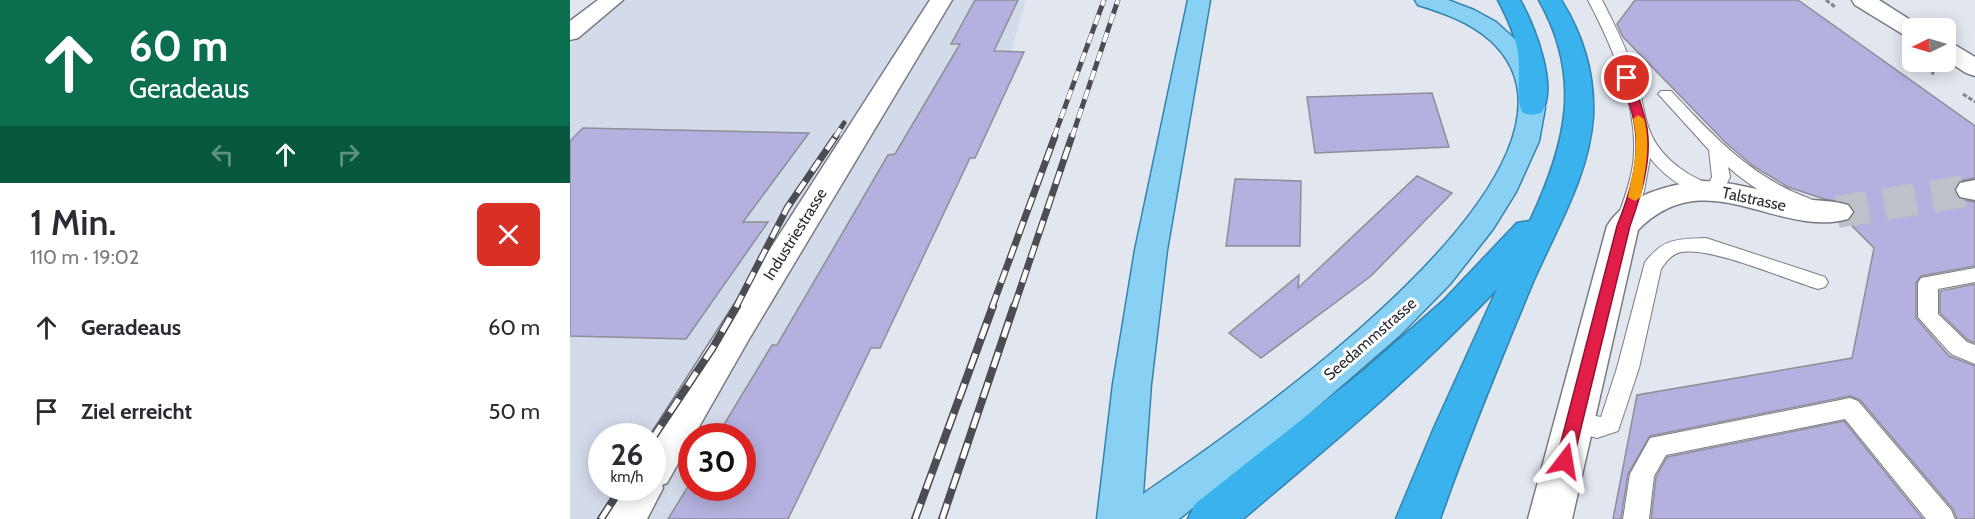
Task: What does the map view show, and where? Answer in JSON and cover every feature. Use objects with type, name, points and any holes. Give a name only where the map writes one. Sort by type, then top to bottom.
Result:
[{"type":"highway","points":[[1509,0],[1523,25],[1532,52],[1532,107]]},
{"type":"highway","points":[[1418,519],[1495,331],[1557,193],[1575,146],[1580,99],[1572,50],[1561,19],[1550,0]]},
{"type":"highway","points":[[1210,519],[1399,365],[1479,287],[1538,219],[1557,193]]},
{"type":"main road","points":[[1119,519],[1132,384],[1151,250],[1199,0]]},
{"type":"main road","points":[[1426,0],[1472,17],[1497,33],[1507,43],[1521,66],[1532,107]]},
{"type":"main road","name":"Seedammstrasse","points":[[1156,510],[1281,416],[1368,342],[1445,268],[1480,225],[1504,189],[1525,139],[1532,107]]},
{"type":"street","points":[[570,33],[612,0]]},
{"type":"street","name":"Industriestrasse","points":[[666,446],[736,329],[941,0]]},
{"type":"street","points":[[1863,0],[1902,24]]},
{"type":"street","points":[[1956,56],[1975,68]]},
{"type":"street","name":"Talstrasse","points":[[1623,226],[1633,214],[1660,200],[1694,192],[1715,191],[1798,209],[1837,212]]},
{"type":"street","points":[[1551,519],[1623,226]]},
{"type":"street","points":[[623,519],[634,501]]},
{"type":"lane","points":[[1595,0],[1605,17],[1627,78],[1641,129],[1659,159],[1668,169],[1689,183],[1715,191],[1721,177],[1717,150]]},
{"type":"lane","points":[[1666,93],[1717,150],[1746,174],[1773,192],[1837,212]]},
{"type":"lane","points":[[1623,226],[1635,195],[1640,171],[1641,129]]},
{"type":"lane","points":[[1574,422],[1597,428],[1610,424],[1628,368],[1652,267],[1662,253],[1677,246],[1706,245],[1818,282]]},
{"type":"lane","points":[[1975,275],[1928,283],[1928,317],[1959,348],[1975,354]]},
{"type":"lane","points":[[1636,519],[1642,474],[1658,446],[1850,408],[1942,519]]},
{"type":"shaded area","points":[[625,0],[1026,0],[1007,66],[774,519],[570,519],[570,45]]},
{"type":"building","points":[[975,0],[1018,0],[994,51],[1024,52],[975,158],[970,158],[880,348],[871,348],[788,519],[668,519],[679,501],[756,501],[756,423],[725,423],[772,345],[777,345],[888,155],[895,154],[960,44],[951,44]]},
{"type":"building","points":[[1635,0],[1798,0],[1975,126],[1975,178],[1960,181],[1954,189],[1960,199],[1975,202],[1975,266],[1921,276],[1916,283],[1916,318],[1949,356],[1975,366],[1975,519],[1957,519],[1953,509],[1860,400],[1850,396],[1650,436],[1628,474],[1621,519],[1613,519],[1637,395],[1852,358],[1874,248],[1847,221],[1855,212],[1850,204],[1824,199],[1788,187],[1753,166],[1726,143],[1623,37],[1617,24]]},
{"type":"building","points":[[1432,93],[1449,147],[1315,153],[1307,97]]},
{"type":"building","points":[[583,128],[809,133],[743,222],[768,222],[686,339],[570,336],[570,141]]},
{"type":"building","points":[[1417,176],[1452,193],[1371,276],[1261,358],[1229,333],[1299,275],[1298,288]]},
{"type":"building","points":[[1235,179],[1301,181],[1300,246],[1226,246]]},
{"type":"building","points":[[1975,284],[1975,343],[1968,340],[1940,313],[1940,291]]},
{"type":"building","points":[[1844,421],[1923,519],[1651,519],[1656,477],[1667,457]]},
{"type":"tunnel","points":[[1837,212],[1971,190]]},
{"type":"railway","points":[[1054,137],[1104,0]]},
{"type":"railway","points":[[1072,137],[1118,0]]},
{"type":"railway","points":[[835,137],[844,123]]},
{"type":"railway","points":[[736,307],[787,208],[836,136]]},
{"type":"railway","points":[[992,307],[1055,136]]},
{"type":"railway","points":[[1014,307],[1072,136]]},
{"type":"railway","points":[[663,423],[712,349],[737,306]]},
{"type":"railway","points":[[915,519],[993,306]]},
{"type":"railway","points":[[942,519],[1014,306]]},
{"type":"railway","points":[[601,519],[613,501]]},
{"type":"slow traffic","points":[[1635,197],[1642,156],[1641,129],[1638,119]]},
{"type":"route","points":[[1565,461],[1623,226],[1635,195],[1640,171],[1641,129],[1627,78]]}]
